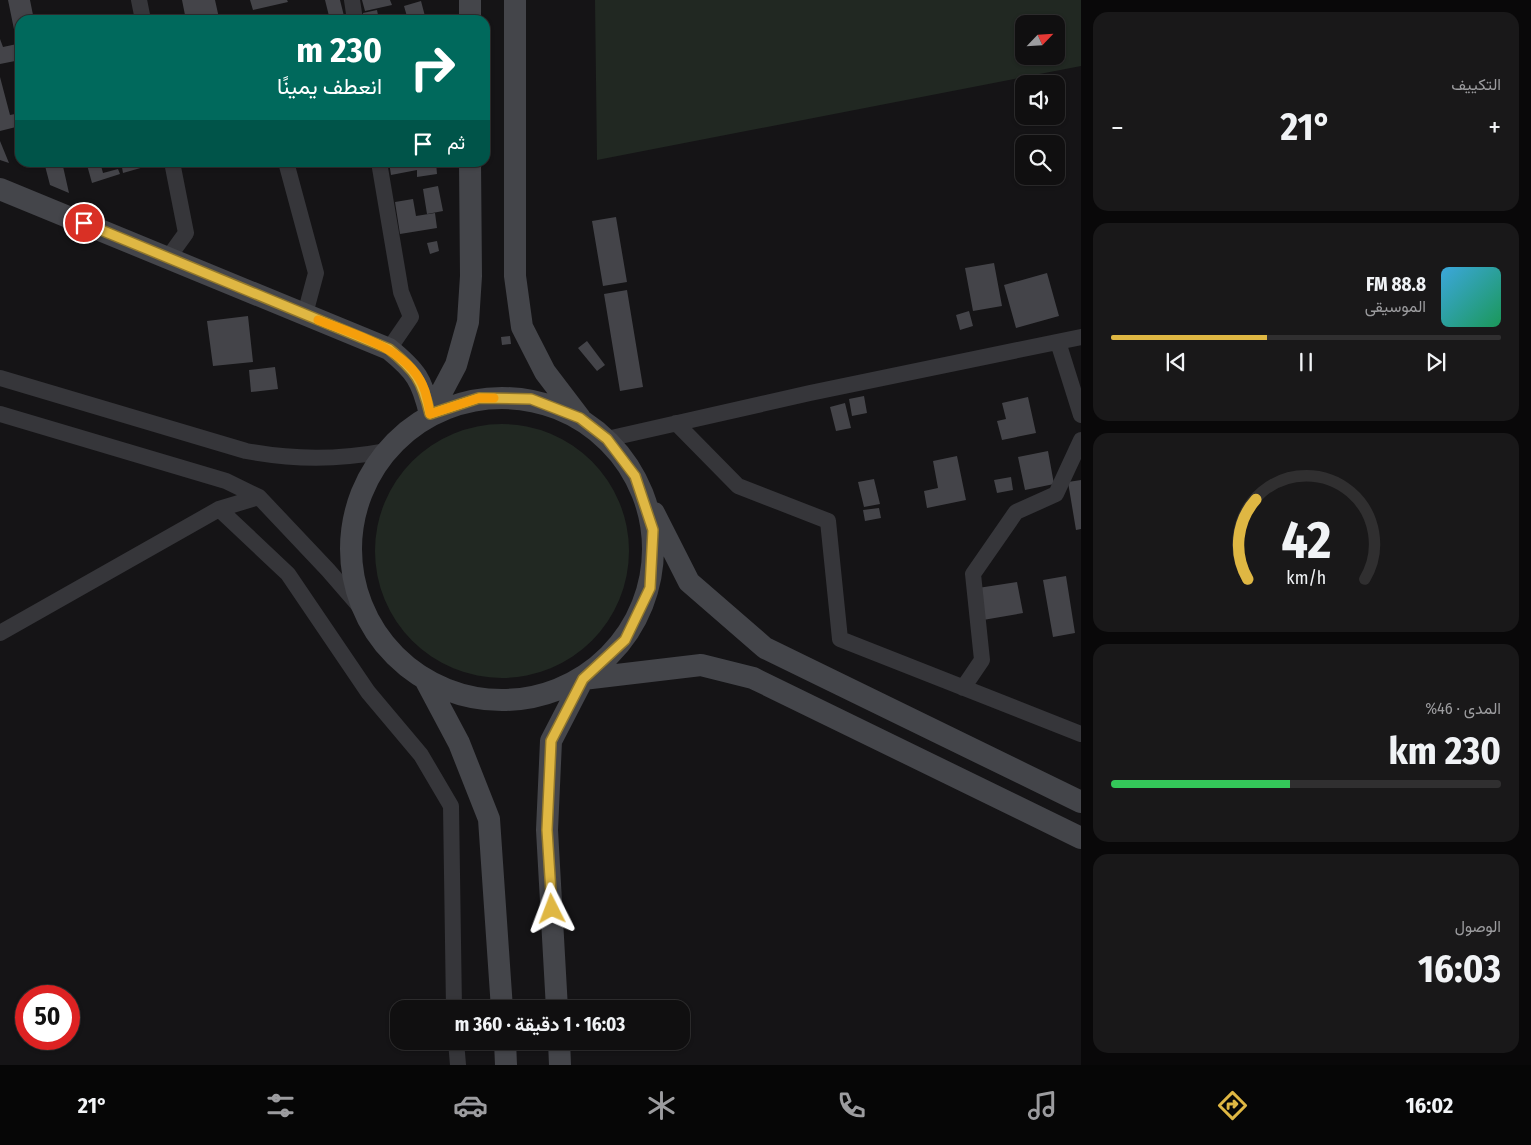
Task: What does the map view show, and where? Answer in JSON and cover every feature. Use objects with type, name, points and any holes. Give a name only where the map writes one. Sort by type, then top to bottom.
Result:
[{"type":"main road","points":[[470,0],[470,15]]},
{"type":"main road","points":[[515,0],[515,276],[522,327],[545,372],[580,418],[607,439],[635,476],[689,582],[765,648],[1081,802]]},
{"type":"main road","points":[[430,414],[456,365],[468,322],[471,276],[470,167]]},
{"type":"main road","points":[[0,188],[389,349],[410,366],[424,389],[430,414]]},
{"type":"main road","points":[[580,418],[531,399],[479,398],[430,414],[397,438],[371,471],[355,510],[350,559],[361,608],[388,650],[426,681],[478,700],[532,699],[583,679],[701,665],[753,678],[1081,838]]},
{"type":"main road","points":[[556,1000],[547,830],[551,741],[583,679],[625,640],[650,588],[653,530],[635,476]]},
{"type":"main road","points":[[426,681],[459,743],[489,819],[501,1000]]},
{"type":"main road","points":[[505,1050],[506,1065]]},
{"type":"main road","points":[[559,1050],[560,1065]]},
{"type":"street","points":[[139,0],[142,15]]},
{"type":"street","points":[[352,0],[354,15]]},
{"type":"street","points":[[168,258],[186,233],[173,167]]},
{"type":"street","points":[[287,167],[316,273],[305,314]]},
{"type":"street","points":[[379,167],[401,292],[411,317],[389,349]]},
{"type":"street","points":[[607,439],[810,392],[1081,337]]},
{"type":"street","points":[[1058,342],[1081,415]]},
{"type":"street","points":[[0,378],[246,451],[273,456],[319,458],[386,452]]},
{"type":"street","points":[[0,414],[226,481],[259,497],[361,608]]},
{"type":"street","points":[[676,423],[738,486],[828,521],[840,639],[1081,734]]},
{"type":"street","points":[[963,688],[982,660],[973,574],[1016,512],[1056,494],[1081,440]]},
{"type":"street","points":[[0,633],[219,509],[259,497]]},
{"type":"street","points":[[219,509],[288,574],[368,692],[421,755],[451,806],[454,1000]]},
{"type":"street","points":[[457,1050],[458,1065]]},
{"type":"shaded area","points":[[595,0],[1081,0],[1081,66],[1035,75],[1015,75],[1015,79],[597,160]]},
{"type":"shaded area","points":[[502,424],[527,427],[551,434],[562,439],[592,461],[614,491],[619,502],[626,526],[629,551],[626,576],[619,600],[614,611],[592,641],[562,663],[551,668],[527,675],[502,678],[477,675],[453,668],[442,663],[412,641],[390,611],[385,600],[378,576],[375,551],[378,526],[385,502],[390,491],[412,461],[442,439],[453,434],[477,427]]},
{"type":"building","points":[[8,0],[30,0],[33,15],[15,15],[15,34]]},
{"type":"building","points":[[182,0],[215,0],[218,15],[185,15]]},
{"type":"building","points":[[250,0],[287,0],[288,2],[253,10]]},
{"type":"building","points":[[325,0],[340,0],[344,15],[329,15]]},
{"type":"building","points":[[362,0],[390,0],[392,5],[365,11]]},
{"type":"building","points":[[421,1],[425,15],[407,15],[404,6]]},
{"type":"building","points":[[377,10],[378,15],[363,15],[363,13]]},
{"type":"building","points":[[0,39],[3,47],[15,44],[15,61],[0,64]]},
{"type":"building","points":[[0,77],[10,115],[15,114],[15,127],[0,131]]},
{"type":"building","points":[[0,141],[9,163],[0,160]]},
{"type":"building","points":[[45,167],[63,167],[69,193],[50,185]]},
{"type":"building","points":[[88,167],[101,167],[103,173],[118,169],[120,174],[92,183]]},
{"type":"building","points":[[122,167],[144,167],[123,173]]},
{"type":"building","points":[[390,167],[436,167],[437,174],[417,177],[417,170],[391,175]]},
{"type":"building","points":[[438,186],[443,211],[427,214],[423,189]]},
{"type":"building","points":[[413,199],[416,216],[435,213],[437,228],[400,234],[395,202]]},
{"type":"building","points":[[616,217],[627,282],[603,286],[592,221]]},
{"type":"building","points":[[437,241],[439,251],[430,254],[427,243]]},
{"type":"building","points":[[994,263],[1002,306],[973,311],[965,268]]},
{"type":"building","points":[[1047,273],[1059,316],[1016,328],[1004,285]]},
{"type":"building","points":[[627,290],[643,387],[620,391],[604,294]]},
{"type":"building","points":[[969,311],[973,326],[960,330],[956,315]]},
{"type":"building","points":[[248,316],[253,362],[213,366],[207,321]]},
{"type":"building","points":[[510,336],[511,344],[502,345],[501,337]]},
{"type":"building","points":[[587,341],[605,365],[597,371],[578,348]]},
{"type":"building","points":[[275,367],[278,389],[251,392],[249,370]]},
{"type":"building","points":[[864,396],[867,413],[852,416],[849,399]]},
{"type":"building","points":[[1028,397],[1036,433],[1002,440],[997,421],[1006,419],[1002,403]]},
{"type":"building","points":[[845,403],[851,428],[836,431],[830,407]]},
{"type":"building","points":[[1048,451],[1054,484],[1025,490],[1018,457]]},
{"type":"building","points":[[957,456],[966,500],[927,508],[924,491],[938,488],[933,461]]},
{"type":"building","points":[[1011,477],[1013,490],[997,493],[994,480]]},
{"type":"building","points":[[874,479],[880,504],[864,507],[858,482]]},
{"type":"building","points":[[1081,480],[1081,529],[1076,530],[1068,482]]},
{"type":"building","points":[[879,508],[881,518],[865,521],[863,510]]},
{"type":"building","points":[[1066,576],[1075,633],[1053,637],[1043,580]]},
{"type":"building","points":[[1017,582],[1023,613],[983,620],[978,588]]},
{"type":"slow traffic","points":[[318,320],[389,349],[410,366],[424,389],[430,414],[479,398],[494,398]]},
{"type":"route","points":[[84,223],[389,349],[410,366],[424,389],[430,414],[479,398],[531,399],[580,418],[607,439],[635,476],[653,530],[650,588],[625,640],[583,679],[551,741],[547,830],[552,909]]}]
